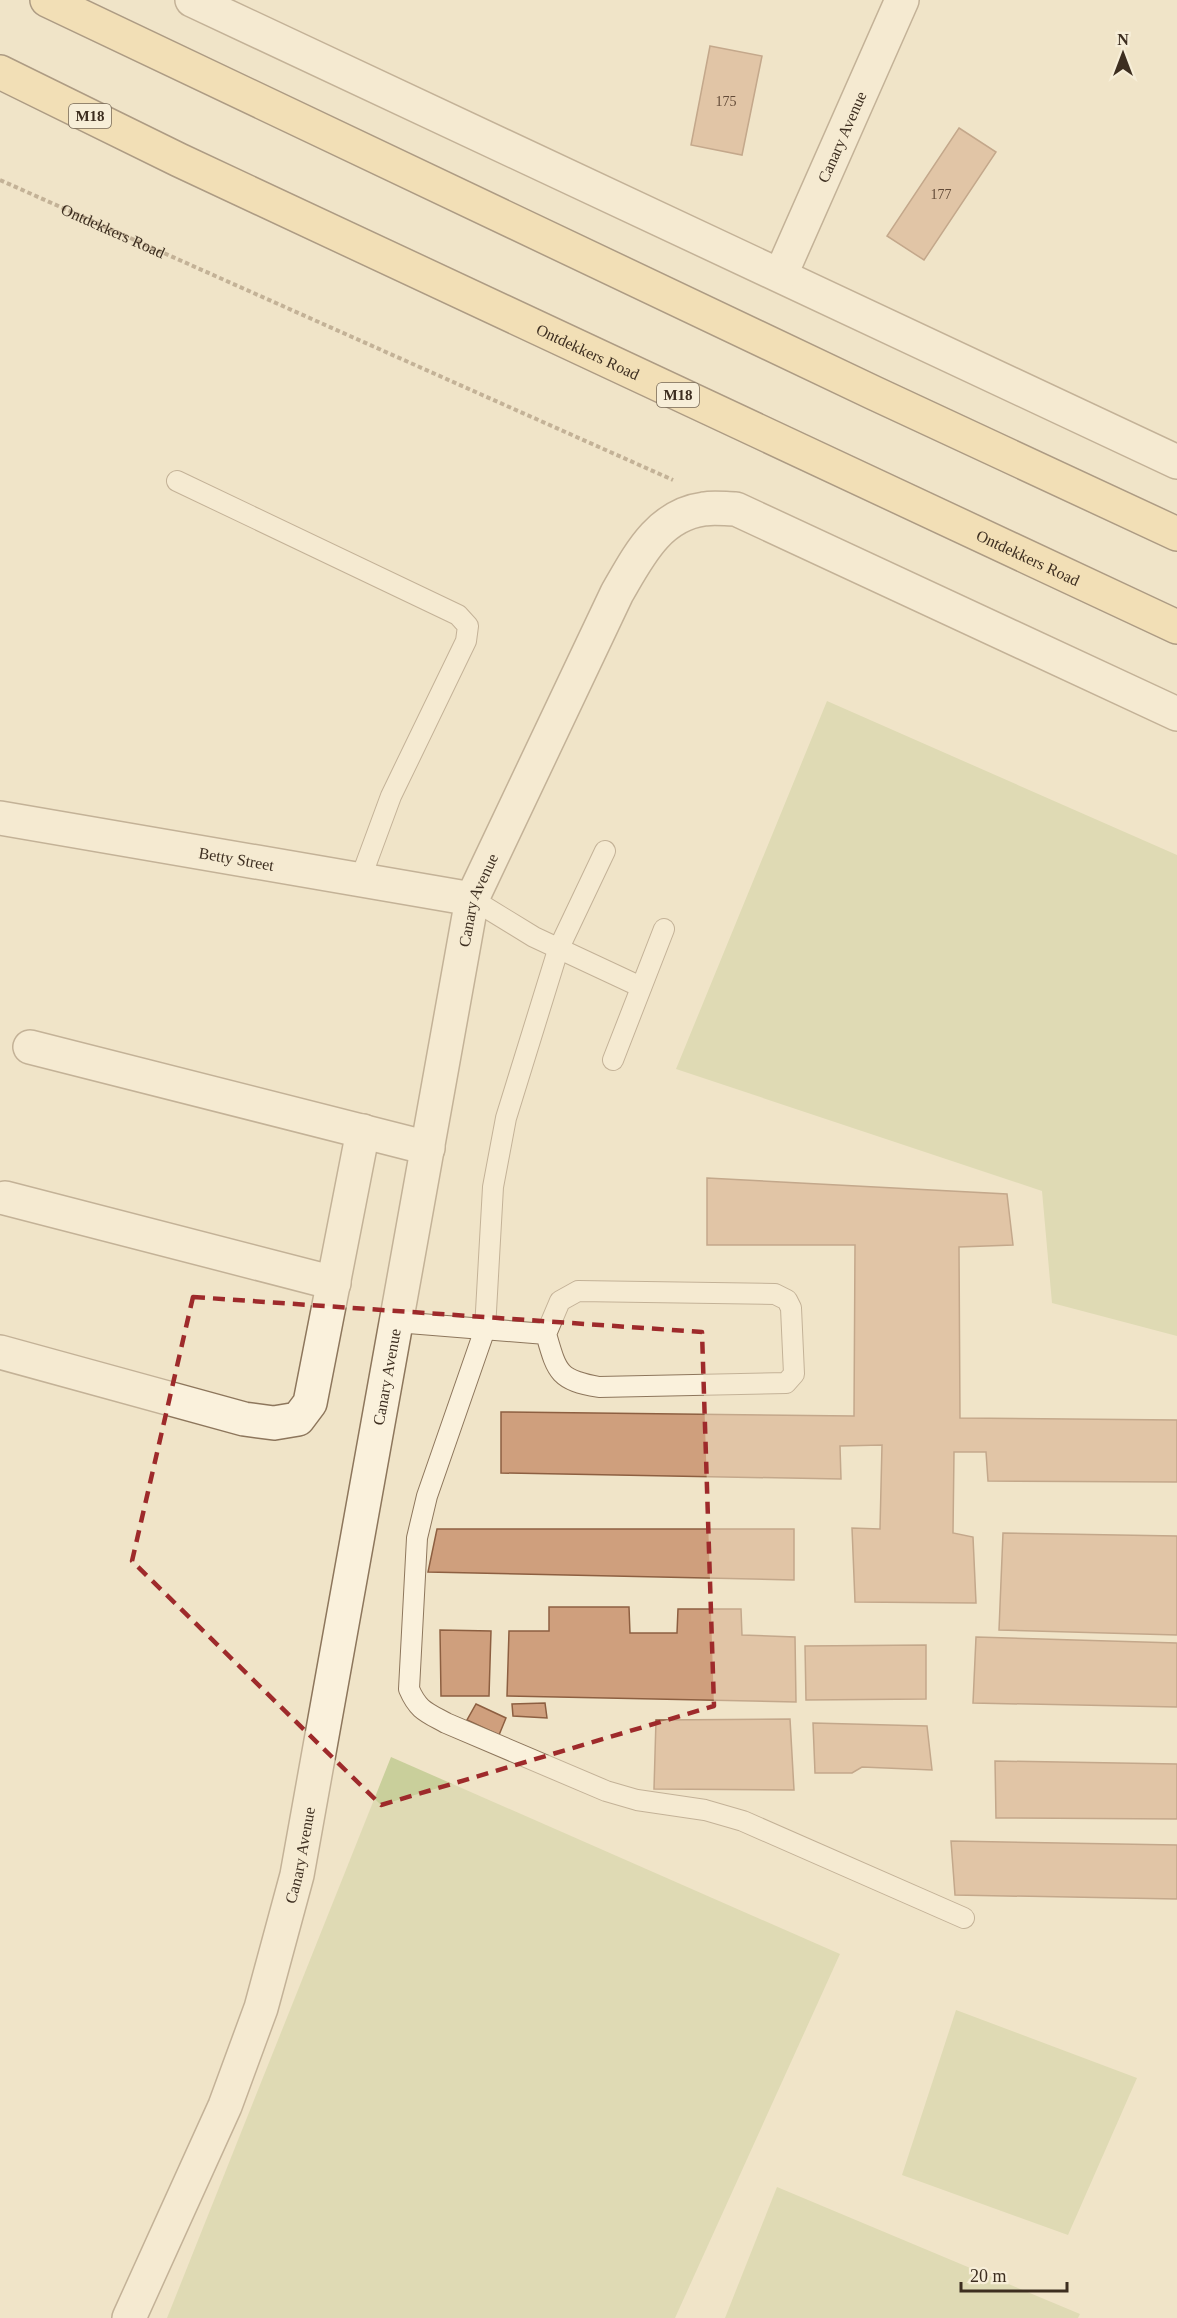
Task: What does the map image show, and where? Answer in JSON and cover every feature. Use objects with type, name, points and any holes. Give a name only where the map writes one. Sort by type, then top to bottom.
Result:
[{"type":"main road","points":[[47,0],[863,388],[1177,534]]},
{"type":"main road","name":"Ontdekkers Road","points":[[0,72],[244,190],[1177,627]]},
{"type":"street","points":[[192,0],[781,274],[1177,462]]},
{"type":"street","name":"Canary Avenue","points":[[781,274],[902,0]]},
{"type":"street","name":"Canary Avenue","points":[[129,2318],[225,2106],[261,2008],[297,1875],[472,899],[617,593],[643,548],[654,535],[674,519],[703,509],[736,509],[1177,714]]},
{"type":"street","name":"Betty Street","points":[[0,818],[472,899]]},
{"type":"street","points":[[30,1047],[428,1148]]},
{"type":"street","points":[[0,1352],[244,1419],[274,1423],[298,1419],[310,1403],[363,1131]]},
{"type":"street","points":[[5,1198],[334,1283]]},
{"type":"lane","points":[[177,481],[458,615],[468,626],[466,641],[391,796],[360,880]]},
{"type":"lane","points":[[605,851],[558,950],[506,1118],[495,1169],[485,1329],[427,1496],[421,1521],[416,1558],[408,1673],[409,1689],[415,1703],[425,1712],[446,1723],[606,1791],[637,1800],[705,1810],[743,1821],[964,1918]]},
{"type":"lane","points":[[472,899],[558,950],[641,987]]},
{"type":"lane","points":[[613,1060],[664,929]]},
{"type":"lane","points":[[578,1291],[774,1294],[787,1299],[791,1308],[794,1374],[786,1383],[599,1387],[576,1383],[566,1377],[554,1362],[546,1334],[560,1301],[578,1291]]},
{"type":"lane","points":[[396,1322],[546,1334]]},
{"type":"path","name":"Ontdekkers Road","points":[[0,180],[682,485]]},
{"type":"highlighted area","points":[[193,1297],[702,1332],[714,1706],[381,1805],[132,1561]]},
{"type":"green space","points":[[827,701],[1177,855],[1177,1336],[1052,1303],[1042,1191],[676,1069]]},
{"type":"green space","points":[[391,1757],[840,1954],[675,2318],[167,2318]]},
{"type":"green space","points":[[956,2010],[1137,2078],[1068,2235],[902,2175]]},
{"type":"green space","points":[[777,2187],[1080,2314],[1078,2318],[725,2318]]},
{"type":"building","points":[[710,46],[762,56],[742,155],[691,145]]},
{"type":"building","points":[[959,128],[996,152],[924,260],[887,236]]},
{"type":"building","points":[[707,1178],[1007,1194],[1013,1245],[959,1247],[960,1418],[1177,1420],[1177,1482],[988,1481],[986,1452],[954,1452],[953,1533],[973,1537],[976,1603],[855,1602],[852,1528],[880,1529],[882,1445],[840,1446],[841,1479],[501,1473],[501,1412],[854,1416],[855,1245],[707,1245]]},
{"type":"building","points":[[437,1529],[794,1529],[794,1580],[428,1572]]},
{"type":"building","points":[[1003,1533],[1177,1536],[1177,1635],[999,1630]]},
{"type":"building","points":[[549,1607],[629,1607],[630,1633],[677,1633],[678,1609],[741,1609],[742,1635],[795,1637],[796,1702],[507,1696],[509,1631],[549,1631]]},
{"type":"building","points":[[440,1630],[491,1631],[489,1696],[441,1696]]},
{"type":"building","points":[[976,1637],[1177,1643],[1177,1707],[973,1703]]},
{"type":"building","points":[[926,1645],[926,1699],[806,1700],[805,1646]]},
{"type":"building","points":[[545,1703],[547,1718],[513,1716],[512,1704]]},
{"type":"building","points":[[476,1704],[506,1718],[499,1735],[467,1720]]},
{"type":"building","points":[[790,1719],[794,1790],[654,1789],[656,1720]]},
{"type":"building","points":[[813,1723],[927,1726],[932,1770],[862,1767],[852,1773],[815,1773]]},
{"type":"building","points":[[995,1761],[1177,1764],[1177,1819],[996,1818]]},
{"type":"building","points":[[951,1841],[1177,1845],[1177,1899],[955,1895]]}]
